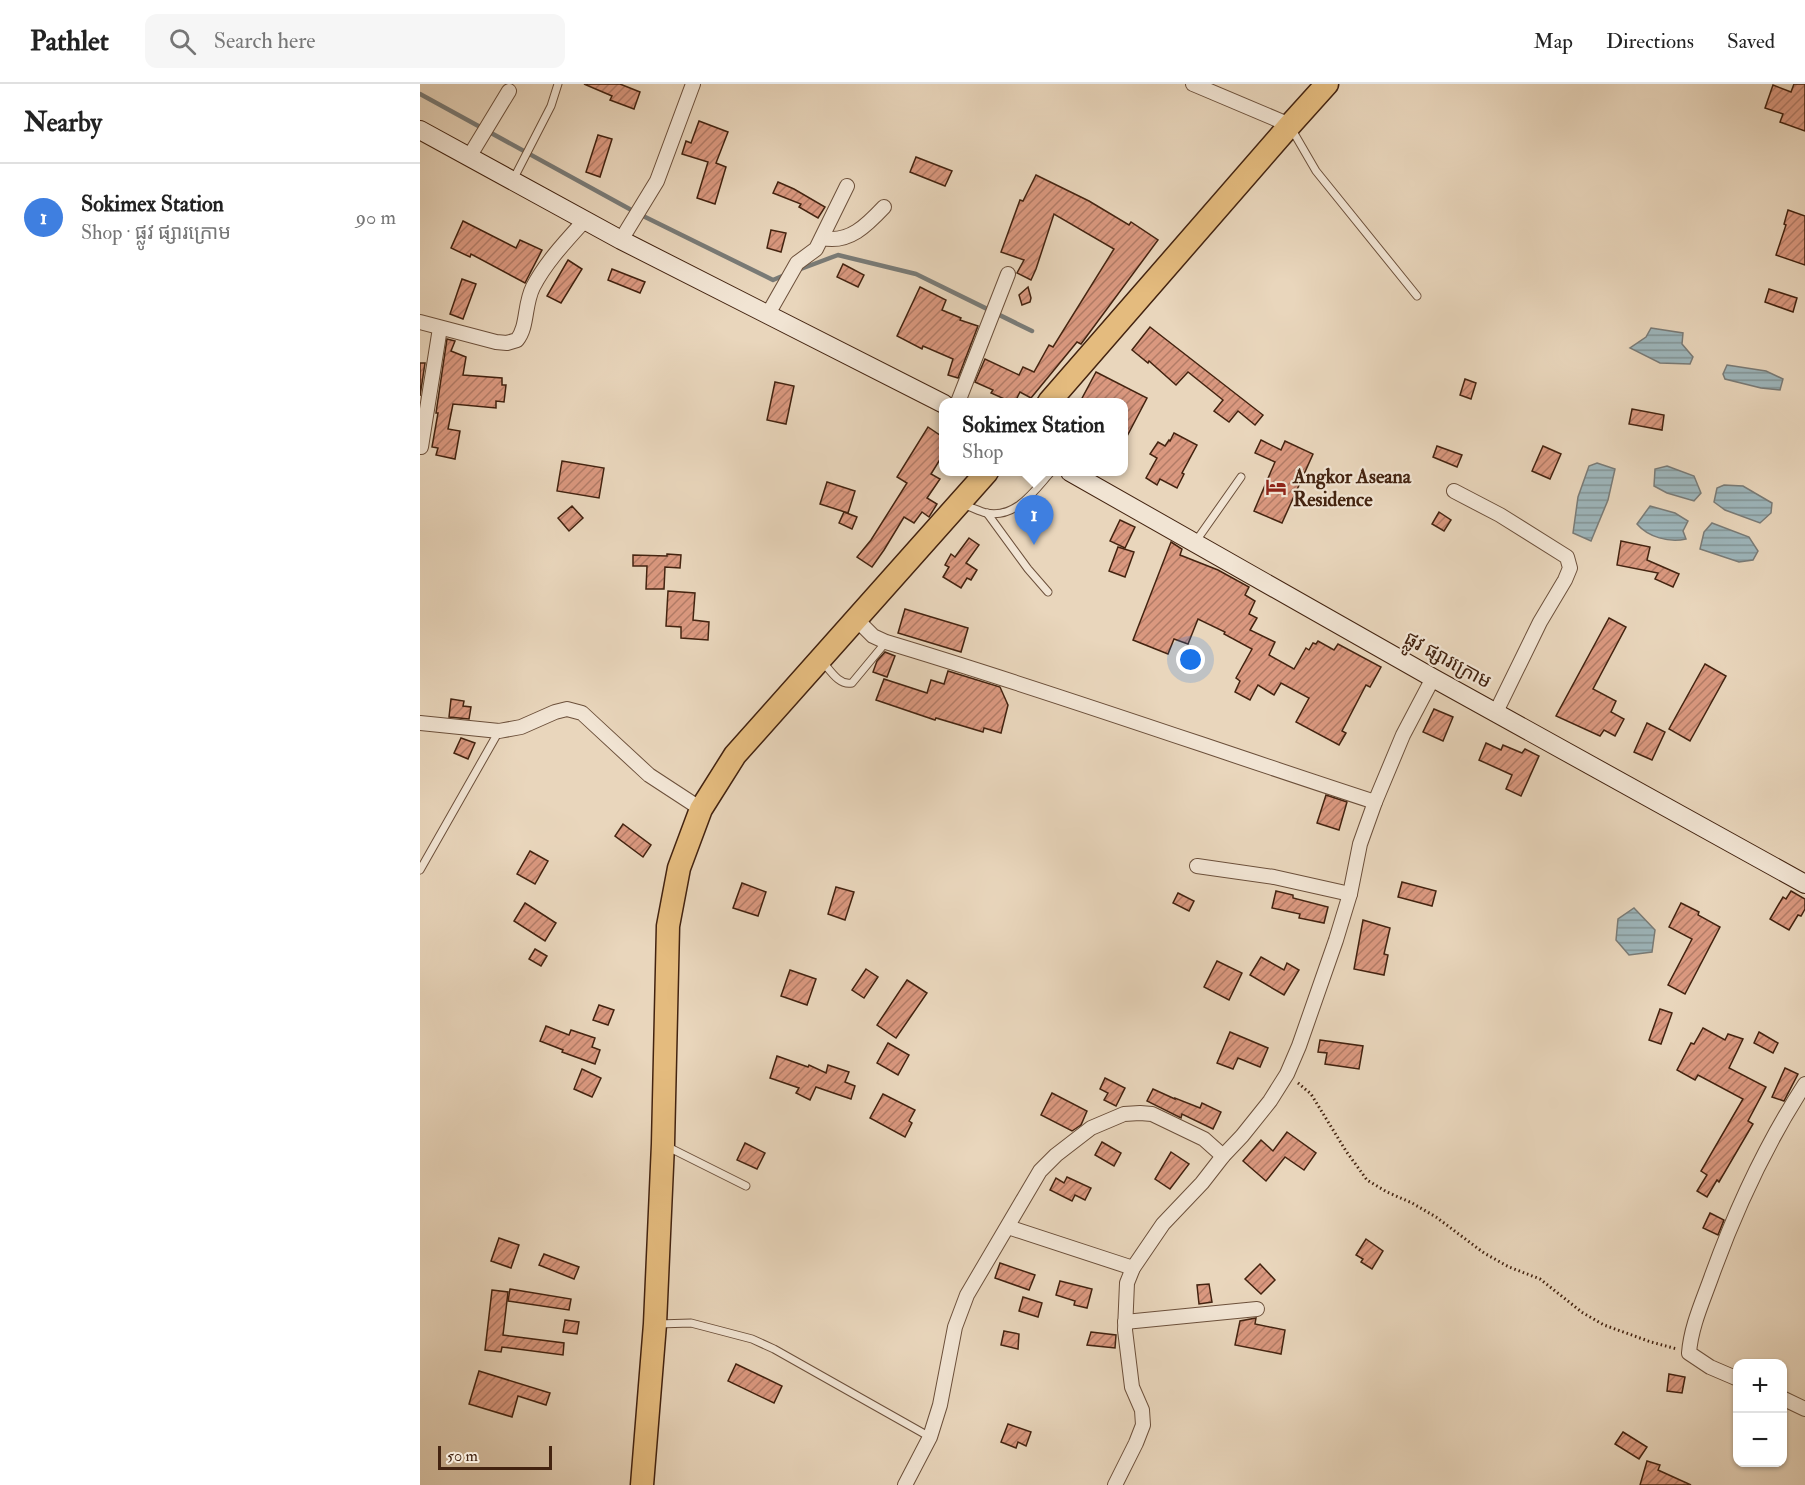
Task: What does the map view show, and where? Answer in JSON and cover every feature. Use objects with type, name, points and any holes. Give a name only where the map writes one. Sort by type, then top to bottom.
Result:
[{"type":"highway","points":[[1052,398],[1327,84]]},
{"type":"highway","points":[[642,1485],[655,1324],[663,1144],[668,926],[679,868],[701,809],[735,755],[982,476]]},
{"type":"main road","points":[[420,130],[469,157],[516,172],[585,220],[626,232],[768,314],[939,401]]},
{"type":"main road","name":"ផ្លូវ ផ្សារក្រោម","points":[[1079,476],[1433,678],[1805,884]]},
{"type":"street","points":[[626,232],[657,181],[693,84]]},
{"type":"street","points":[[1193,84],[1290,125]]},
{"type":"street","points":[[469,157],[509,91]]},
{"type":"street","points":[[768,314],[800,260],[816,249],[847,186]]},
{"type":"street","points":[[822,238],[834,241],[842,238],[867,225],[884,207]]},
{"type":"street","points":[[420,322],[496,342],[507,343],[517,340],[522,334],[526,303],[533,287],[550,261],[585,220]]},
{"type":"street","points":[[960,398],[1008,274]]},
{"type":"street","points":[[421,447],[440,328]]},
{"type":"street","points":[[1454,491],[1500,515],[1567,557],[1570,568],[1540,622],[1496,712]]},
{"type":"street","points":[[856,619],[873,636],[886,642],[989,672],[1375,802]]},
{"type":"street","points":[[1115,1485],[1143,1425],[1142,1410],[1132,1387],[1125,1322],[1127,1283],[1132,1268],[1163,1224],[1202,1183],[1270,1101],[1287,1074],[1323,979],[1350,894],[1360,843],[1375,802],[1403,735],[1433,678]]},
{"type":"street","points":[[420,723],[499,731],[521,727],[567,709],[582,713],[649,775],[701,809]]},
{"type":"street","points":[[1197,866],[1274,877],[1350,894]]},
{"type":"street","points":[[1733,1377],[1710,1367],[1689,1353],[1690,1336],[1735,1218],[1759,1163],[1805,1084]]},
{"type":"street","points":[[905,1485],[930,1437],[940,1405],[956,1326],[967,1295],[1040,1171],[1056,1155],[1092,1128],[1124,1114],[1152,1114],[1204,1139],[1223,1156]]},
{"type":"street","points":[[1008,1227],[1132,1268]]},
{"type":"street","points":[[1125,1322],[1257,1309]]},
{"type":"street","points":[[1787,1400],[1805,1409]]},
{"type":"lane","points":[[516,172],[551,106],[558,84]]},
{"type":"lane","points":[[1290,125],[1316,171],[1417,296]]},
{"type":"lane","points":[[958,503],[987,513],[1011,511],[1023,503],[1047,476]]},
{"type":"lane","points":[[1195,543],[1241,477]]},
{"type":"lane","points":[[987,513],[1028,569],[1048,591]]},
{"type":"lane","points":[[820,659],[841,682],[852,683],[886,642]]},
{"type":"lane","points":[[420,870],[499,731]]},
{"type":"lane","points":[[663,1144],[746,1186]]},
{"type":"lane","points":[[655,1324],[691,1323],[752,1339],[774,1349],[930,1437]]},
{"type":"path","points":[[1287,1074],[1311,1094],[1367,1180],[1436,1217],[1484,1253],[1509,1267],[1540,1279],[1583,1313],[1604,1325],[1689,1353]]},
{"type":"water","points":[[1651,328],[1683,333],[1682,344],[1693,357],[1690,364],[1660,363],[1630,348],[1646,337]]},
{"type":"water","points":[[1727,365],[1766,371],[1783,379],[1780,390],[1725,379],[1723,374]]},
{"type":"water","points":[[1597,463],[1615,469],[1608,500],[1591,541],[1573,533],[1578,497],[1589,466]]},
{"type":"water","points":[[1667,466],[1694,476],[1701,493],[1694,501],[1667,493],[1654,486],[1655,469]]},
{"type":"water","points":[[1724,485],[1743,486],[1772,503],[1771,513],[1760,523],[1725,510],[1714,502],[1717,488]]},
{"type":"water","points":[[1650,506],[1675,513],[1688,521],[1683,531],[1686,539],[1659,538],[1642,529],[1637,524]]},
{"type":"water","points":[[1712,523],[1749,537],[1758,551],[1753,560],[1739,562],[1700,549],[1704,532]]},
{"type":"water","points":[[1634,908],[1655,930],[1652,952],[1629,955],[1616,940],[1618,919]]},
{"type":"building","points":[[584,84],[620,84],[640,92],[634,109],[610,100],[612,96]]},
{"type":"building","points":[[1794,84],[1805,84],[1805,131],[1780,122],[1783,114],[1765,108],[1773,85],[1791,92]]},
{"type":"building","points":[[699,121],[728,132],[716,163],[726,167],[715,204],[697,198],[708,162],[682,154],[686,141],[691,143]]},
{"type":"building","points":[[598,135],[612,139],[600,177],[586,172]]},
{"type":"building","points":[[916,157],[952,171],[945,186],[910,172]]},
{"type":"building","points":[[1036,175],[1089,201],[1129,225],[1131,222],[1158,240],[1081,344],[1077,342],[1031,398],[1020,392],[1017,398],[1002,398],[991,393],[993,390],[975,382],[985,359],[1019,375],[1023,367],[1034,372],[1049,345],[1053,347],[1114,249],[1054,214],[1031,280],[1017,273],[1024,260],[1001,252],[1020,200],[1023,201]]},
{"type":"building","points":[[778,182],[825,207],[818,218],[799,207],[801,204],[773,193]]},
{"type":"building","points":[[1788,210],[1805,216],[1805,265],[1776,255],[1786,225],[1784,224]]},
{"type":"building","points":[[463,221],[516,248],[520,240],[542,250],[525,283],[471,254],[470,257],[451,248]]},
{"type":"building","points":[[771,230],[786,233],[781,252],[767,248]]},
{"type":"building","points":[[568,260],[582,269],[561,303],[547,296]]},
{"type":"building","points":[[843,264],[864,275],[858,287],[837,277]]},
{"type":"building","points":[[612,269],[645,282],[640,293],[608,280]]},
{"type":"building","points":[[462,279],[476,284],[463,319],[450,314]]},
{"type":"building","points":[[920,287],[946,300],[942,310],[961,318],[960,320],[978,326],[958,378],[948,375],[953,359],[923,346],[922,349],[897,336]]},
{"type":"building","points":[[1028,287],[1030,302],[1022,305],[1019,295]]},
{"type":"building","points":[[1769,289],[1797,298],[1793,312],[1765,302]]},
{"type":"building","points":[[1150,327],[1263,415],[1255,425],[1238,411],[1229,422],[1214,411],[1223,400],[1188,372],[1176,385],[1149,361],[1148,363],[1132,350]]},
{"type":"building","points":[[447,339],[455,341],[451,351],[466,357],[463,375],[502,378],[502,385],[506,385],[504,402],[496,401],[496,408],[453,404],[448,429],[460,431],[455,459],[436,455],[438,448],[432,447]]},
{"type":"building","points":[[420,363],[425,363],[420,396]]},
{"type":"building","points":[[1096,372],[1147,398],[1128,434],[1128,398],[1082,398]]},
{"type":"building","points":[[1465,379],[1476,383],[1471,399],[1460,395]]},
{"type":"building","points":[[775,382],[794,386],[786,424],[767,420]]},
{"type":"building","points":[[1632,409],[1664,415],[1662,430],[1629,424]]},
{"type":"building","points":[[928,427],[939,435],[939,461],[931,474],[940,479],[927,498],[937,504],[929,517],[922,512],[914,523],[904,517],[872,567],[857,557],[871,540],[907,483],[897,477]]},
{"type":"building","points":[[1174,433],[1197,445],[1177,488],[1160,479],[1157,485],[1146,478],[1157,458],[1150,454],[1158,442],[1165,446]]},
{"type":"building","points":[[1261,440],[1281,450],[1285,441],[1313,454],[1282,523],[1254,511],[1275,462],[1255,453]]},
{"type":"building","points":[[1437,446],[1462,455],[1457,467],[1433,457]]},
{"type":"building","points":[[1543,446],[1561,454],[1550,479],[1532,471]]},
{"type":"building","points":[[562,461],[604,468],[599,498],[557,491]]},
{"type":"building","points":[[827,482],[855,491],[848,513],[820,504]]},
{"type":"building","points":[[572,506],[583,518],[569,531],[558,518]]},
{"type":"building","points":[[844,512],[857,517],[852,529],[839,523]]},
{"type":"building","points":[[1439,512],[1451,520],[1444,531],[1432,524]]},
{"type":"building","points":[[1120,520],[1135,527],[1125,548],[1110,541]]},
{"type":"building","points":[[969,538],[979,545],[966,563],[977,570],[971,580],[967,578],[961,588],[943,577],[949,567],[945,565],[951,554],[955,557]]},
{"type":"building","points":[[1621,541],[1650,547],[1647,560],[1679,574],[1673,587],[1655,579],[1658,573],[1617,565]]},
{"type":"building","points":[[1171,542],[1182,549],[1180,555],[1218,570],[1249,587],[1245,595],[1255,601],[1249,614],[1257,618],[1250,630],[1275,642],[1269,655],[1294,669],[1306,648],[1309,650],[1313,643],[1316,644],[1318,641],[1334,650],[1338,644],[1381,667],[1370,687],[1366,685],[1342,731],[1346,733],[1339,745],[1296,722],[1309,698],[1281,683],[1274,695],[1258,685],[1250,700],[1235,692],[1240,681],[1236,678],[1252,649],[1224,634],[1225,632],[1198,619],[1188,644],[1174,639],[1168,654],[1133,640]]},
{"type":"building","points":[[1118,547],[1134,552],[1125,577],[1109,571]]},
{"type":"building","points":[[667,554],[681,555],[680,568],[665,567],[664,589],[646,589],[647,566],[633,566],[633,555],[667,556]]},
{"type":"building","points":[[668,591],[695,593],[693,620],[709,622],[708,640],[681,638],[681,627],[666,626]]},
{"type":"building","points":[[905,609],[968,628],[961,652],[898,633]]},
{"type":"building","points":[[1609,618],[1626,627],[1593,689],[1616,701],[1611,712],[1624,719],[1615,736],[1604,730],[1600,736],[1556,716]]},
{"type":"building","points":[[885,652],[895,656],[887,677],[873,672],[877,661]]},
{"type":"building","points":[[1705,664],[1726,676],[1690,741],[1669,729]]},
{"type":"building","points":[[948,671],[1000,687],[1008,705],[1001,733],[984,728],[983,732],[936,718],[935,720],[876,700],[884,679],[927,693],[931,680],[944,684]]},
{"type":"building","points":[[451,699],[464,701],[463,706],[471,707],[469,719],[449,717]]},
{"type":"building","points":[[1434,709],[1453,717],[1443,741],[1423,732]]},
{"type":"building","points":[[1647,723],[1665,732],[1652,760],[1634,752]]},
{"type":"building","points":[[461,738],[475,743],[468,759],[454,753]]},
{"type":"building","points":[[1486,743],[1501,750],[1503,745],[1522,753],[1525,749],[1539,756],[1521,796],[1506,789],[1512,775],[1479,760]]},
{"type":"building","points":[[1326,795],[1347,802],[1339,830],[1317,823]]},
{"type":"building","points":[[623,824],[651,845],[643,857],[615,836]]},
{"type":"building","points":[[530,851],[548,861],[535,884],[517,874]]},
{"type":"building","points":[[1402,882],[1436,891],[1432,906],[1398,897]]},
{"type":"building","points":[[742,883],[766,892],[758,916],[733,908]]},
{"type":"building","points":[[836,887],[854,892],[845,920],[828,914]]},
{"type":"building","points":[[1276,891],[1328,907],[1324,923],[1299,918],[1300,914],[1272,908]]},
{"type":"building","points":[[1791,891],[1805,899],[1805,909],[1801,916],[1798,915],[1789,930],[1770,919],[1783,897],[1786,899]]},
{"type":"building","points":[[1178,893],[1194,901],[1189,911],[1173,903]]},
{"type":"building","points":[[525,903],[556,923],[545,941],[514,921]]},
{"type":"building","points":[[1681,903],[1720,927],[1685,994],[1668,985],[1692,939],[1669,927]]},
{"type":"building","points":[[1363,920],[1390,928],[1384,954],[1388,955],[1384,975],[1354,969]]},
{"type":"building","points":[[535,949],[547,956],[541,966],[529,959]]},
{"type":"building","points":[[1261,957],[1284,970],[1287,963],[1299,970],[1284,995],[1250,975]]},
{"type":"building","points":[[1217,961],[1242,973],[1229,1000],[1204,987]]},
{"type":"building","points":[[866,969],[878,977],[864,998],[852,990]]},
{"type":"building","points":[[790,970],[816,979],[807,1005],[781,996]]},
{"type":"building","points":[[907,980],[927,993],[896,1038],[877,1025]]},
{"type":"building","points":[[599,1005],[614,1010],[608,1025],[593,1020]]},
{"type":"building","points":[[1660,1009],[1672,1013],[1661,1044],[1649,1040]]},
{"type":"building","points":[[546,1026],[569,1035],[571,1030],[595,1038],[592,1047],[600,1050],[595,1064],[540,1041]]},
{"type":"building","points":[[1703,1028],[1725,1040],[1728,1034],[1743,1039],[1729,1068],[1766,1087],[1748,1121],[1753,1124],[1719,1182],[1717,1180],[1707,1197],[1697,1191],[1707,1175],[1701,1171],[1743,1099],[1698,1075],[1695,1080],[1677,1070],[1691,1043],[1694,1044]]},
{"type":"building","points":[[1230,1032],[1268,1048],[1260,1067],[1238,1058],[1233,1069],[1217,1063]]},
{"type":"building","points":[[1759,1032],[1778,1043],[1773,1053],[1754,1043]]},
{"type":"building","points":[[1320,1040],[1363,1046],[1359,1069],[1325,1064],[1327,1053],[1318,1052]]},
{"type":"building","points":[[888,1043],[909,1055],[898,1075],[877,1063]]},
{"type":"building","points":[[777,1056],[808,1067],[809,1065],[826,1073],[828,1065],[849,1072],[845,1082],[855,1086],[851,1099],[816,1087],[810,1100],[796,1093],[799,1088],[770,1078]]},
{"type":"building","points":[[1785,1068],[1798,1074],[1784,1101],[1772,1097]]},
{"type":"building","points":[[582,1069],[601,1078],[592,1097],[574,1089]]},
{"type":"building","points":[[1105,1078],[1125,1088],[1116,1106],[1104,1100],[1108,1093],[1100,1089]]},
{"type":"building","points":[[1153,1089],[1200,1108],[1202,1103],[1221,1112],[1213,1129],[1182,1114],[1181,1118],[1147,1101]]},
{"type":"building","points":[[1052,1093],[1087,1111],[1081,1125],[1072,1131],[1041,1115]]},
{"type":"building","points":[[883,1094],[915,1110],[909,1121],[912,1123],[905,1137],[870,1118]]},
{"type":"building","points":[[1287,1132],[1316,1153],[1304,1170],[1285,1157],[1266,1181],[1243,1161],[1261,1140],[1273,1151]]},
{"type":"building","points":[[1102,1142],[1121,1153],[1114,1166],[1095,1155]]},
{"type":"building","points":[[745,1143],[765,1153],[757,1169],[737,1160]]},
{"type":"building","points":[[1171,1152],[1189,1164],[1170,1189],[1155,1179]]},
{"type":"building","points":[[1067,1177],[1091,1188],[1085,1200],[1075,1195],[1072,1201],[1050,1190],[1056,1178],[1064,1183]]},
{"type":"building","points":[[1710,1213],[1724,1220],[1718,1235],[1703,1228]]},
{"type":"building","points":[[499,1238],[519,1245],[511,1268],[491,1261]]},
{"type":"building","points":[[1366,1239],[1383,1251],[1372,1269],[1361,1262],[1363,1259],[1356,1255]]},
{"type":"building","points":[[544,1254],[579,1267],[574,1279],[539,1265]]},
{"type":"building","points":[[1000,1263],[1035,1275],[1029,1290],[995,1278]]},
{"type":"building","points":[[1260,1264],[1275,1280],[1261,1294],[1245,1279]]},
{"type":"building","points":[[1060,1281],[1092,1289],[1087,1308],[1074,1305],[1075,1301],[1056,1295]]},
{"type":"building","points":[[1209,1284],[1212,1302],[1199,1304],[1197,1285]]},
{"type":"building","points":[[510,1289],[571,1299],[569,1310],[508,1301]]},
{"type":"building","points":[[492,1290],[508,1292],[503,1335],[564,1343],[563,1355],[502,1347],[501,1352],[485,1350]]},
{"type":"building","points":[[1023,1297],[1042,1303],[1038,1317],[1019,1311]]},
{"type":"building","points":[[1256,1318],[1255,1324],[1285,1330],[1281,1354],[1235,1345],[1240,1321]]},
{"type":"building","points":[[565,1320],[579,1322],[577,1334],[563,1332]]},
{"type":"building","points":[[1004,1331],[1019,1334],[1018,1349],[1001,1345]]},
{"type":"building","points":[[1091,1332],[1116,1335],[1115,1348],[1087,1345]]},
{"type":"building","points":[[736,1364],[782,1386],[774,1403],[728,1381]]},
{"type":"building","points":[[479,1371],[550,1393],[546,1405],[518,1396],[512,1417],[469,1404]]},
{"type":"building","points":[[1669,1374],[1685,1377],[1682,1393],[1667,1391]]},
{"type":"building","points":[[1008,1424],[1031,1432],[1026,1446],[1018,1442],[1016,1448],[1001,1442]]},
{"type":"building","points":[[1623,1432],[1647,1447],[1639,1459],[1615,1444]]},
{"type":"building","points":[[1647,1461],[1660,1465],[1658,1470],[1691,1485],[1640,1485]]},
{"type":"waterway","points":[[420,94],[635,212],[773,280],[787,274]]},
{"type":"waterway","points":[[798,270],[838,255],[916,274],[1032,331]]},
{"type":"place","name":"Angkor Aseana Residence","points":[[1276,487]]},
{"type":"place","name":"Sokimex Station","points":[[1034,545]]}]
